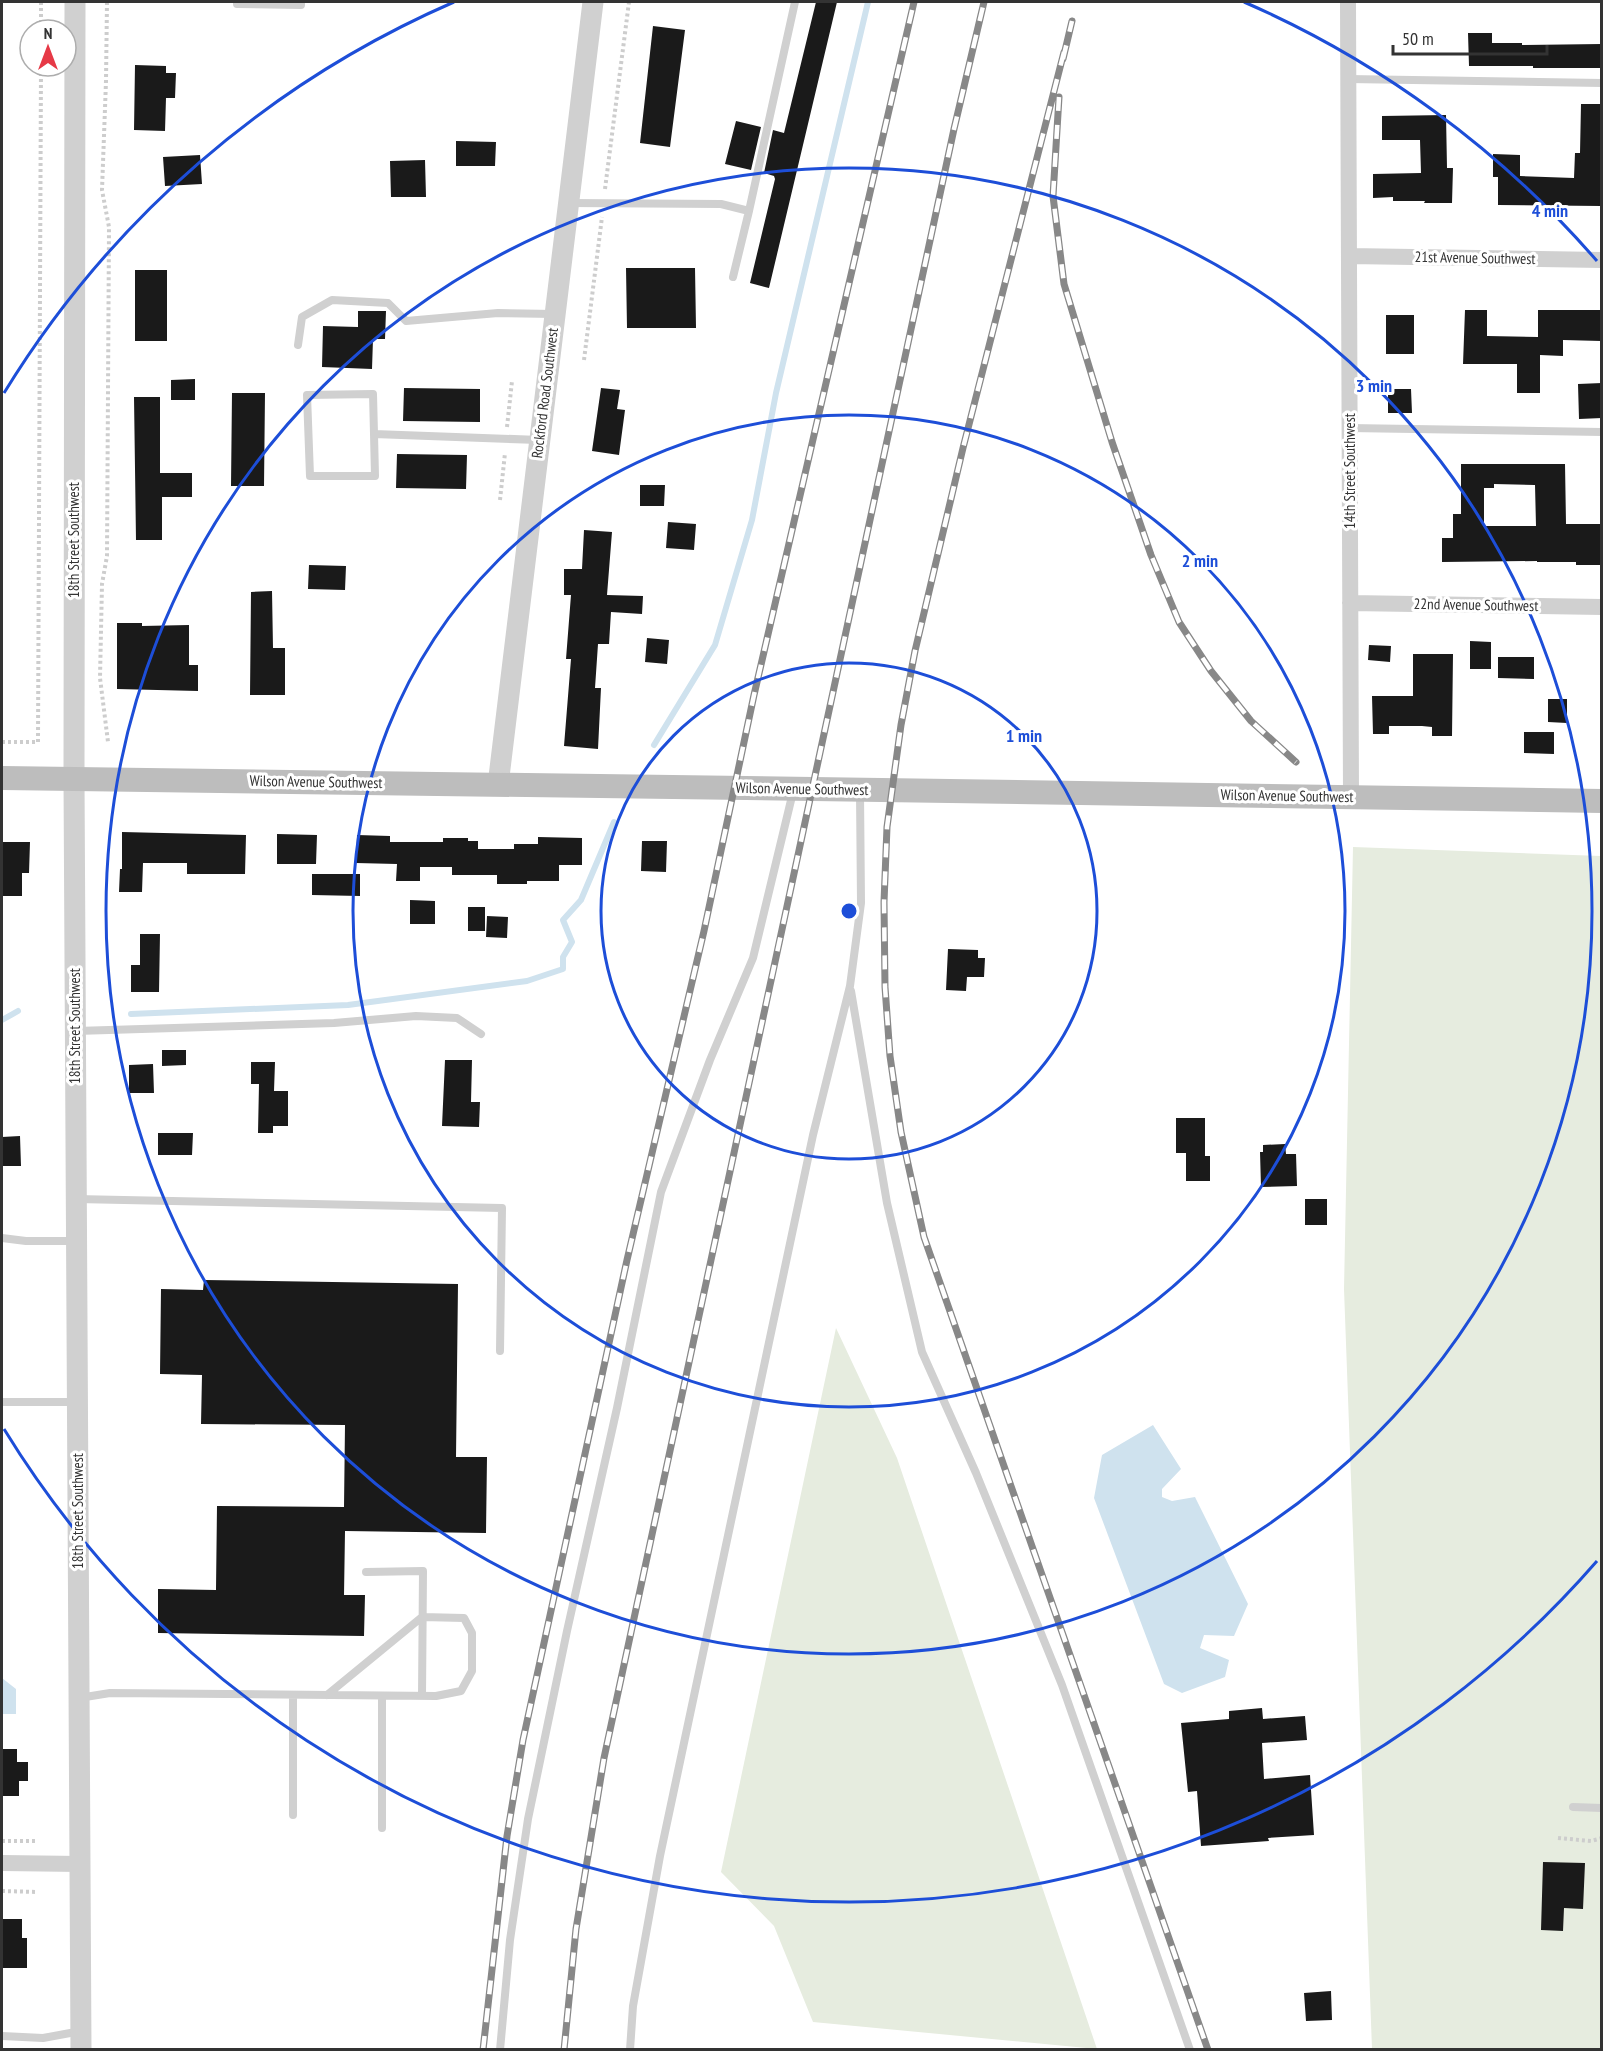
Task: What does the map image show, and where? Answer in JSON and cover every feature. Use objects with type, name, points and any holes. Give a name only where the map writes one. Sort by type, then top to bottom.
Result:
[{"type":"main road","name":"Wilson Avenue Southwest","points":[[2,778],[1602,801]]},
{"type":"street","name":"18th Street Southwest","points":[[75,2],[74,779],[81,2040]]},
{"type":"street","name":"Rockford Road Southwest","points":[[498,785],[593,2]]},
{"type":"street","name":"14th Street Southwest","points":[[1348,2],[1351,797]]},
{"type":"street","name":"21st Avenue Southwest","points":[[1349,256],[1602,260]]},
{"type":"street","name":"22nd Avenue Southwest","points":[[1350,603],[1602,607]]},
{"type":"street","points":[[2,1863],[80,1864]]},
{"type":"lane","points":[[237,2],[237,4],[301,5],[301,2]]},
{"type":"lane","points":[[733,277],[795,2]]},
{"type":"lane","points":[[1348,79],[1602,83]]},
{"type":"lane","points":[[568,203],[721,204],[749,211]]},
{"type":"lane","points":[[298,345],[302,316],[332,300],[388,303],[406,321],[507,312],[555,314]]},
{"type":"lane","points":[[373,394],[374,434],[375,476],[310,476],[307,395],[373,394]]},
{"type":"lane","points":[[1350,428],[1602,432]]},
{"type":"lane","points":[[374,434],[539,440]]},
{"type":"lane","points":[[500,2049],[510,1940],[528,1819],[661,1192],[710,1060],[753,958],[794,789]]},
{"type":"lane","points":[[630,2049],[633,2006],[662,1845],[813,1135],[850,986],[861,903],[860,789]]},
{"type":"lane","points":[[850,986],[887,1203],[922,1352],[976,1473],[1062,1684],[1190,2049]]},
{"type":"lane","points":[[75,1031],[334,1023],[416,1016],[457,1018],[481,1034]]},
{"type":"lane","points":[[76,1199],[502,1208],[500,1351]]},
{"type":"lane","points":[[2,1238],[26,1241],[76,1241]]},
{"type":"lane","points":[[2,1402],[77,1402]]},
{"type":"lane","points":[[366,1572],[423,1571],[422,1696]]},
{"type":"lane","points":[[79,1698],[110,1693],[382,1696],[436,1696],[461,1691],[472,1671],[472,1633],[464,1618],[422,1617],[327,1695]]},
{"type":"lane","points":[[293,1695],[293,1815]]},
{"type":"lane","points":[[382,1696],[382,1828]]},
{"type":"lane","points":[[1573,1807],[1602,1808]]},
{"type":"lane","points":[[2,2036],[81,2040]]},
{"type":"path","points":[[41,2],[41,18]]},
{"type":"path","points":[[106,2],[102,190],[109,227],[107,556],[102,584],[99,678],[108,742]]},
{"type":"path","points":[[584,360],[629,2]]},
{"type":"path","points":[[2,742],[38,742],[41,78]]},
{"type":"path","points":[[1558,1838],[1591,1841],[1602,1838]]},
{"type":"path","points":[[2,1841],[38,1841]]},
{"type":"path","points":[[2,1891],[38,1892]]},
{"type":"shaded area","points":[[1353,847],[1601,856],[1601,2049],[1372,2049],[1344,1289]]},
{"type":"shaded area","points":[[836,1328],[897,1458],[1097,2049],[813,2022],[774,1926],[721,1872]]},
{"type":"water","points":[[1153,1425],[1181,1469],[1162,1489],[1162,1497],[1172,1501],[1195,1497],[1248,1604],[1234,1636],[1204,1635],[1200,1648],[1229,1660],[1225,1677],[1182,1693],[1164,1684],[1094,1498],[1102,1455]]},
{"type":"water","points":[[2,1678],[16,1689],[16,1714],[2,1714]]},
{"type":"building","points":[[816,2],[837,2],[769,288],[750,283],[775,179],[774,176],[764,173],[773,130],[784,133]]},
{"type":"building","points":[[653,26],[685,30],[670,147],[640,143]]},
{"type":"building","points":[[1468,33],[1492,33],[1492,43],[1602,44],[1602,68],[1469,66]]},
{"type":"building","points":[[135,65],[166,66],[166,73],[176,73],[175,98],[166,98],[165,131],[134,130]]},
{"type":"building","points":[[1581,104],[1602,104],[1602,206],[1498,205],[1498,177],[1493,177],[1493,154],[1520,155],[1520,176],[1574,178],[1575,153],[1580,153]]},
{"type":"building","points":[[1446,115],[1447,168],[1453,168],[1452,203],[1393,201],[1393,197],[1373,198],[1373,174],[1421,173],[1420,140],[1382,140],[1382,116]]},
{"type":"building","points":[[736,121],[761,127],[751,170],[725,164]]},
{"type":"building","points":[[456,141],[496,142],[495,166],[456,166]]},
{"type":"building","points":[[200,155],[202,184],[165,186],[163,157]]},
{"type":"building","points":[[425,160],[426,197],[391,197],[390,161]]},
{"type":"building","points":[[626,268],[695,268],[696,328],[627,328]]},
{"type":"building","points":[[135,270],[167,270],[167,341],[135,341]]},
{"type":"building","points":[[1465,310],[1487,310],[1487,336],[1538,337],[1538,310],[1602,310],[1601,341],[1563,340],[1563,356],[1540,355],[1540,393],[1517,393],[1517,364],[1463,364]]},
{"type":"building","points":[[358,311],[386,311],[385,339],[373,339],[372,369],[322,367],[323,326],[358,327]]},
{"type":"building","points":[[1386,315],[1414,315],[1414,354],[1386,354]]},
{"type":"building","points":[[195,379],[195,400],[171,400],[171,380]]},
{"type":"building","points":[[1602,383],[1602,418],[1579,419],[1578,384]]},
{"type":"building","points":[[404,388],[480,389],[480,422],[403,421]]},
{"type":"building","points":[[601,388],[620,390],[617,409],[625,410],[619,455],[592,451]]},
{"type":"building","points":[[1388,389],[1411,389],[1412,413],[1388,413]]},
{"type":"building","points":[[232,393],[265,393],[264,486],[231,486]]},
{"type":"building","points":[[134,397],[160,397],[160,473],[192,473],[192,497],[162,497],[162,540],[136,540]]},
{"type":"building","points":[[397,454],[467,455],[466,489],[396,488]]},
{"type":"building","points":[[1461,464],[1565,464],[1566,524],[1602,524],[1602,565],[1537,561],[1442,562],[1442,538],[1453,538],[1453,514],[1461,514]],"holes":[[[1494,484],[1535,485],[1536,526],[1484,526],[1484,488],[1494,488]]]},
{"type":"building","points":[[640,485],[665,485],[664,506],[640,506]]},
{"type":"building","points":[[668,522],[696,524],[694,550],[666,548]]},
{"type":"building","points":[[584,530],[612,532],[607,595],[643,596],[642,614],[611,612],[609,644],[598,644],[595,688],[601,688],[598,749],[564,746],[571,659],[566,659],[571,595],[564,595],[564,569],[582,569]]},
{"type":"building","points":[[309,565],[346,566],[345,590],[308,589]]},
{"type":"building","points":[[272,591],[273,648],[285,648],[285,695],[250,695],[251,592]]},
{"type":"building","points":[[117,623],[142,623],[142,626],[189,625],[189,665],[198,665],[198,691],[117,689]]},
{"type":"building","points":[[647,638],[669,640],[667,664],[645,662]]},
{"type":"building","points":[[1470,641],[1491,642],[1491,669],[1470,669]]},
{"type":"building","points":[[1369,645],[1391,646],[1390,662],[1368,660]]},
{"type":"building","points":[[1413,654],[1453,654],[1452,736],[1432,736],[1432,727],[1422,726],[1389,726],[1389,734],[1373,734],[1372,696],[1413,696]]},
{"type":"building","points":[[1498,657],[1534,657],[1534,679],[1498,678]]},
{"type":"building","points":[[1548,699],[1567,699],[1567,723],[1548,722]]},
{"type":"building","points":[[1524,732],[1554,732],[1554,754],[1524,753]]},
{"type":"building","points":[[122,832],[246,835],[245,874],[187,874],[187,863],[143,863],[142,892],[119,892],[120,869],[122,869]]},
{"type":"building","points":[[277,834],[317,835],[316,864],[277,864]]},
{"type":"building","points":[[357,835],[390,836],[390,842],[443,842],[443,838],[468,838],[468,841],[478,841],[478,849],[514,849],[514,844],[538,844],[538,837],[582,838],[582,865],[559,865],[559,881],[527,881],[527,884],[497,884],[497,875],[452,875],[452,867],[420,867],[420,881],[396,881],[397,864],[356,863]]},
{"type":"building","points":[[642,841],[667,841],[666,872],[641,871]]},
{"type":"building","points":[[2,842],[30,842],[29,873],[22,873],[22,896],[2,896]]},
{"type":"building","points":[[312,874],[360,874],[360,896],[312,895]]},
{"type":"building","points":[[410,900],[435,901],[435,924],[410,924]]},
{"type":"building","points":[[468,907],[485,907],[485,931],[468,931]]},
{"type":"building","points":[[487,916],[508,917],[507,938],[486,937]]},
{"type":"building","points":[[140,934],[160,934],[159,992],[131,992],[131,965],[140,965]]},
{"type":"building","points":[[948,949],[978,950],[978,958],[985,958],[984,977],[967,977],[966,991],[946,990]]},
{"type":"building","points":[[162,1050],[186,1050],[186,1065],[162,1066]]},
{"type":"building","points":[[445,1060],[472,1060],[471,1102],[480,1102],[479,1127],[442,1126]]},
{"type":"building","points":[[251,1062],[275,1062],[274,1091],[288,1091],[288,1126],[273,1126],[273,1133],[258,1133],[259,1084],[251,1084]]},
{"type":"building","points":[[153,1064],[154,1093],[129,1093],[129,1065]]},
{"type":"building","points":[[1176,1118],[1205,1118],[1205,1156],[1210,1156],[1210,1181],[1186,1181],[1186,1153],[1176,1153]]},
{"type":"building","points":[[158,1133],[193,1133],[192,1155],[158,1155]]},
{"type":"building","points":[[20,1136],[21,1166],[2,1166],[2,1137]]},
{"type":"building","points":[[1285,1144],[1286,1154],[1296,1154],[1297,1186],[1261,1187],[1260,1152],[1263,1152],[1263,1145]]},
{"type":"building","points":[[1305,1199],[1327,1199],[1327,1225],[1305,1225]]},
{"type":"building","points":[[204,1280],[458,1284],[456,1457],[487,1457],[486,1533],[345,1531],[344,1595],[365,1595],[364,1636],[158,1633],[158,1589],[216,1590],[217,1506],[344,1507],[345,1425],[201,1424],[202,1375],[160,1374],[161,1289],[203,1290]]},
{"type":"building","points":[[1262,1708],[1263,1719],[1305,1716],[1307,1740],[1262,1743],[1264,1779],[1310,1775],[1314,1835],[1201,1846],[1197,1791],[1188,1792],[1181,1723],[1229,1719],[1229,1711]]},
{"type":"building","points":[[2,1749],[17,1749],[17,1762],[28,1762],[28,1781],[19,1781],[19,1796],[2,1796]]},
{"type":"building","points":[[1543,1862],[1585,1863],[1583,1909],[1564,1908],[1563,1931],[1541,1930]]},
{"type":"building","points":[[2,1919],[22,1919],[22,1938],[27,1938],[27,1968],[2,1968]]},
{"type":"building","points":[[1331,1991],[1332,2020],[1306,2021],[1304,1993]]},
{"type":"waterway","points":[[654,745],[715,645],[752,520],[776,393],[868,2]]},
{"type":"waterway","points":[[131,1014],[348,1005],[527,981],[563,969],[563,957],[572,942],[563,920],[581,900],[614,822]]},
{"type":"waterway","points":[[2,1020],[18,1011]]},
{"type":"railway","points":[[483,2050],[507,1836],[523,1740],[627,1260],[704,931],[754,695],[914,2]]},
{"type":"railway","points":[[564,2050],[576,1929],[604,1758],[954,129],[984,2]]},
{"type":"railway","points":[[1063,59],[1072,21]]},
{"type":"railway","points":[[1064,52],[963,448],[915,651],[901,725],[887,827],[884,902],[885,987],[890,1056],[901,1132],[924,1237],[1208,2050]]},
{"type":"railway","points":[[1059,97],[1053,196],[1064,284],[1112,442],[1151,555],[1179,622],[1211,671],[1251,721],[1296,762]]}]
